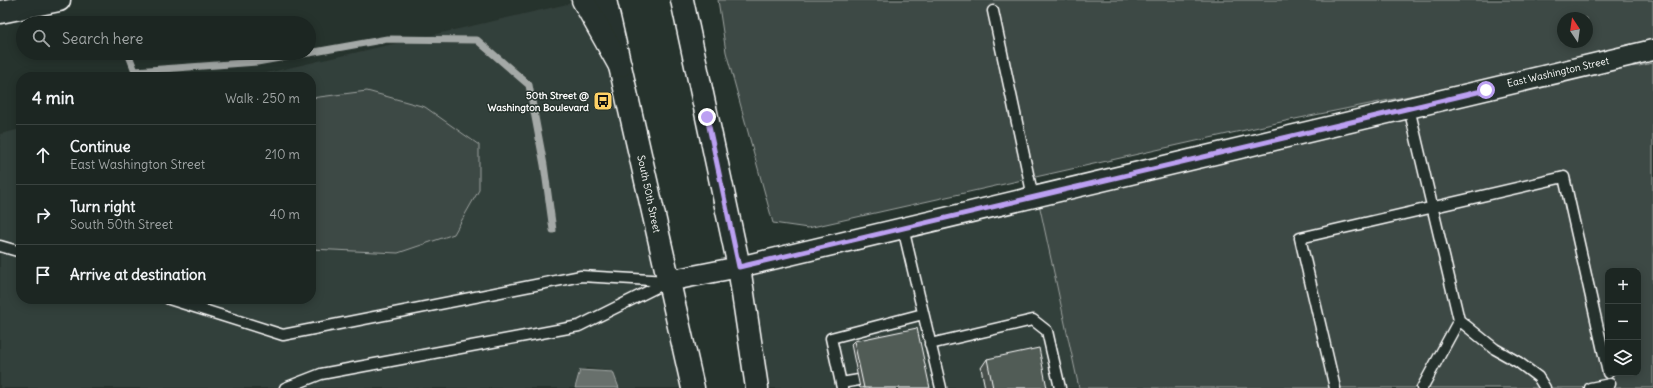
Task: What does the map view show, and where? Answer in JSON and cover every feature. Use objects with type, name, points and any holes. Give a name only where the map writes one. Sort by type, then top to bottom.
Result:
[{"type":"main road","points":[[0,12],[59,0]]},
{"type":"main road","points":[[583,0],[620,66]]},
{"type":"main road","name":"South 50th Street","points":[[605,0],[633,118],[693,388]]},
{"type":"main road","points":[[682,0],[739,267],[757,388]]},
{"type":"street","name":"East Washington Street","points":[[668,281],[739,267],[1653,50]]},
{"type":"lane","points":[[993,11],[1033,197]]},
{"type":"lane","points":[[1409,108],[1459,320],[1495,349],[1518,362],[1538,377],[1545,388]]},
{"type":"lane","points":[[1335,388],[1300,238],[1564,177],[1605,360]]},
{"type":"lane","points":[[903,228],[930,344],[931,363],[941,388]]},
{"type":"lane","points":[[0,246],[16,251]]},
{"type":"lane","points":[[185,304],[283,335],[581,276],[668,281]]},
{"type":"lane","points":[[285,388],[321,374],[579,326],[668,281]]},
{"type":"lane","points":[[858,380],[841,386],[831,338],[923,314]]},
{"type":"lane","points":[[930,344],[1033,320],[1048,330],[1060,388]]},
{"type":"lane","points":[[1422,388],[1459,320]]},
{"type":"lane","points":[[1590,388],[1611,386],[1609,376]]},
{"type":"shaded area","points":[[585,0],[606,0],[702,388],[617,388],[610,371],[586,368],[575,388],[0,388],[0,134],[16,130],[16,304],[316,304],[316,72],[271,72]]},
{"type":"shaded area","points":[[718,0],[1653,0],[1653,45],[1583,61],[1290,120],[808,228],[773,223],[726,52]]},
{"type":"shaded area","points":[[1653,63],[1653,388],[1079,388],[1038,199],[1610,66],[1639,66]]},
{"type":"shaded area","points":[[367,91],[425,107],[479,145],[479,190],[454,234],[398,253],[316,249],[316,97]]},
{"type":"shaded area","points":[[1038,199],[1079,388],[769,388],[744,263]]},
{"type":"shaded area","points":[[580,370],[613,372],[619,388],[575,388]]},
{"type":"building","points":[[917,328],[930,388],[864,388],[854,341]]},
{"type":"building","points":[[1039,348],[1047,388],[993,388],[987,359]]},
{"type":"waterway","points":[[316,52],[387,39],[477,40],[529,85],[544,165],[553,230]]},
{"type":"waterway","points":[[131,60],[135,71],[268,60]]},
{"type":"place","name":"50th Street @ Washington Boulevard","points":[[603,101]]},
{"type":"route","points":[[707,117],[739,267],[1486,90]]}]
